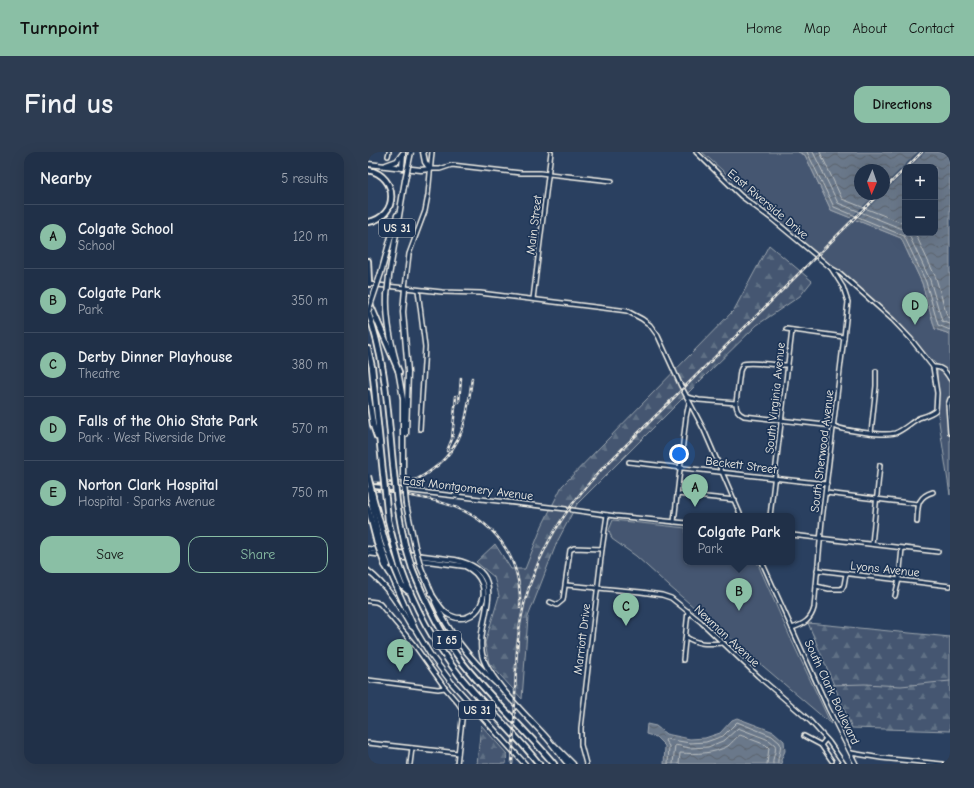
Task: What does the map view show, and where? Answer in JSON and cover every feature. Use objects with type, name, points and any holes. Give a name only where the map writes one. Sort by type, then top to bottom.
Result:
[{"type":"highway","points":[[368,170],[377,172],[385,178],[391,190],[391,201],[386,212],[377,220],[368,222]]},
{"type":"highway","points":[[368,261],[369,284]]},
{"type":"highway","points":[[368,299],[399,372]]},
{"type":"highway","name":"I 65","points":[[368,312],[375,330],[384,377],[400,526],[412,568],[430,610],[450,645],[477,679],[554,764]]},
{"type":"highway","name":"I 65","points":[[368,349],[375,395],[388,520],[400,566],[410,594],[426,628],[453,667],[539,764]]},
{"type":"highway","points":[[368,392],[373,425],[379,443]]},
{"type":"highway","points":[[368,476],[381,542],[390,573]]},
{"type":"highway","points":[[368,508],[381,542],[394,566],[402,586],[410,594]]},
{"type":"main road","name":"US 31","points":[[368,312],[389,246],[411,152]]},
{"type":"main road","points":[[368,164],[421,170],[430,169],[425,162],[423,152]]},
{"type":"main road","points":[[402,168],[403,153]]},
{"type":"main road","points":[[384,166],[397,161],[403,153]]},
{"type":"main road","name":"US 31","points":[[405,180],[388,276],[386,307],[389,334],[399,372],[403,399],[403,475],[406,504],[415,547],[421,568],[431,593],[439,611],[454,635],[475,661],[506,693],[568,764]]},
{"type":"main road","points":[[403,454],[408,385],[403,312],[405,288]]},
{"type":"main road","points":[[368,549],[455,560],[472,565],[481,573],[486,582],[488,593],[488,607],[482,636],[482,654],[487,667],[506,693]]},
{"type":"main road","points":[[368,553],[464,566],[472,570],[479,578],[483,586],[484,593],[483,602],[478,609],[472,614],[461,617],[445,612],[431,593]]},
{"type":"main road","points":[[368,571],[389,590],[410,625],[415,629]]},
{"type":"main road","name":"US 31","points":[[390,573],[415,629],[430,654],[451,682],[525,764]]},
{"type":"main road","points":[[550,742],[559,749],[572,764]]},
{"type":"street","points":[[405,288],[409,254],[425,211],[432,152]]},
{"type":"street","name":"Main Street","points":[[533,299],[551,152]]},
{"type":"street","name":"East Riverside Drive","points":[[696,152],[741,196],[772,218],[831,268],[843,276],[893,320],[934,367],[941,368],[950,379]]},
{"type":"street","points":[[430,169],[440,169],[452,165],[508,172],[532,172],[612,181]]},
{"type":"street","name":"South Sherwood Avenue","points":[[792,628],[806,622],[810,618],[814,608],[817,570],[848,302],[842,287],[831,268]]},
{"type":"street","points":[[369,284],[442,292],[480,293],[627,311],[642,319],[650,325],[658,336],[723,472],[741,513]]},
{"type":"street","points":[[418,290],[425,347],[420,429]]},
{"type":"street","points":[[786,329],[844,337]]},
{"type":"street","name":"South Virginia Avenue","points":[[770,513],[792,330]]},
{"type":"street","points":[[788,365],[775,366],[747,362],[743,364],[741,367],[736,403],[736,409],[740,414],[744,416],[834,426],[839,429],[894,434],[919,418],[934,412],[937,407],[936,377],[934,367]]},
{"type":"street","points":[[871,433],[876,386],[876,371]]},
{"type":"street","points":[[687,396],[700,400],[736,403]]},
{"type":"street","points":[[950,399],[948,405],[950,433]]},
{"type":"street","points":[[674,522],[686,417],[690,402]]},
{"type":"street","name":"Beckett Street","points":[[628,462],[827,484]]},
{"type":"street","points":[[872,544],[878,499],[880,465]]},
{"type":"street","name":"East Montgomery Avenue","points":[[368,485],[566,509]]},
{"type":"street","points":[[917,522],[918,504],[925,494],[933,492]]},
{"type":"street","points":[[826,493],[918,504]]},
{"type":"street","points":[[677,494],[735,500]]},
{"type":"street","points":[[572,510],[683,523]]},
{"type":"street","name":"Marriott Drive","points":[[586,764],[581,745],[581,728],[607,515]]},
{"type":"street","points":[[795,535],[938,552]]},
{"type":"street","points":[[550,602],[555,605],[559,605],[563,600],[570,550],[574,548],[602,549]]},
{"type":"street","points":[[895,596],[899,579],[902,548]]},
{"type":"street","name":"South Clark Boulevard","points":[[763,565],[828,708],[856,764]]},
{"type":"street","name":"Lyons Avenue","points":[[817,570],[950,586]]},
{"type":"street","points":[[816,586],[842,590],[846,574]]},
{"type":"street","name":"Newman Avenue","points":[[566,585],[667,596],[671,598],[688,611],[758,676],[810,721],[826,739],[844,764]]},
{"type":"street","points":[[368,601],[380,604],[415,646],[463,711],[457,764]]},
{"type":"street","points":[[683,660],[688,611]]},
{"type":"street","points":[[686,637],[696,643],[722,643]]},
{"type":"street","points":[[368,680],[438,689],[445,688]]},
{"type":"street","points":[[804,736],[821,745],[832,761]]},
{"type":"street","points":[[821,745],[826,739]]},
{"type":"street","points":[[368,743],[458,753]]},
{"type":"street","points":[[410,764],[412,748]]},
{"type":"street","points":[[851,753],[881,758],[942,764]]},
{"type":"green space","points":[[702,152],[798,152],[805,155],[831,210],[901,238],[922,283],[935,329],[947,333],[950,336],[950,495],[938,415],[937,365],[893,320],[831,268]]},
{"type":"green space","points":[[769,245],[812,281],[800,296],[757,325],[577,504],[557,542],[528,617],[522,699],[489,663],[485,643],[499,596],[494,577],[476,562],[495,544],[511,569],[525,569],[542,526],[562,486],[734,310]]},
{"type":"green space","points":[[613,520],[683,528],[683,565],[758,565],[831,724],[636,556],[612,539],[609,530]]},
{"type":"green space","points":[[808,623],[950,637],[950,731],[852,728]]},
{"type":"green space","points":[[481,725],[507,754],[506,764],[477,764]]},
{"type":"water","points":[[798,152],[950,152],[950,336],[947,333],[935,329],[922,283],[901,238],[831,210],[805,155]]},
{"type":"water","points":[[737,718],[774,732],[784,741],[785,751],[781,760],[782,764],[664,764],[665,746],[656,737],[646,734],[647,724],[656,726],[666,734],[690,739],[705,738],[720,733],[732,720]]},
{"type":"pier","points":[[918,152],[925,152],[913,164],[906,164]]},
{"type":"pier","points":[[902,168],[902,175],[890,186],[890,180]]},
{"type":"pier","points":[[870,200],[876,200],[854,222],[849,220]]},
{"type":"waterway","points":[[831,685],[865,684],[901,686],[950,681]]},
{"type":"railway","points":[[910,164],[922,152]]},
{"type":"railway","points":[[890,183],[902,172]]},
{"type":"railway","points":[[512,764],[516,659],[524,603],[548,542],[571,505],[599,472],[873,200]]},
{"type":"railway","points":[[459,402],[461,378]]},
{"type":"railway","points":[[368,483],[403,482],[417,479],[437,466],[447,457],[460,437],[464,426],[472,378]]},
{"type":"railway","points":[[447,451],[452,439],[456,396]]},
{"type":"railway","points":[[368,489],[407,495],[445,504],[463,510],[479,520],[494,532],[510,556],[518,577],[520,608]]},
{"type":"place","name":"Falls of the Ohio State Park","points":[[915,325]]},
{"type":"place","name":"Colgate School","points":[[695,507]]},
{"type":"place","name":"Colgate Park","points":[[739,611]]},
{"type":"place","name":"Derby Dinner Playhouse","points":[[626,626]]},
{"type":"place","name":"Norton Clark Hospital","points":[[400,672]]}]
